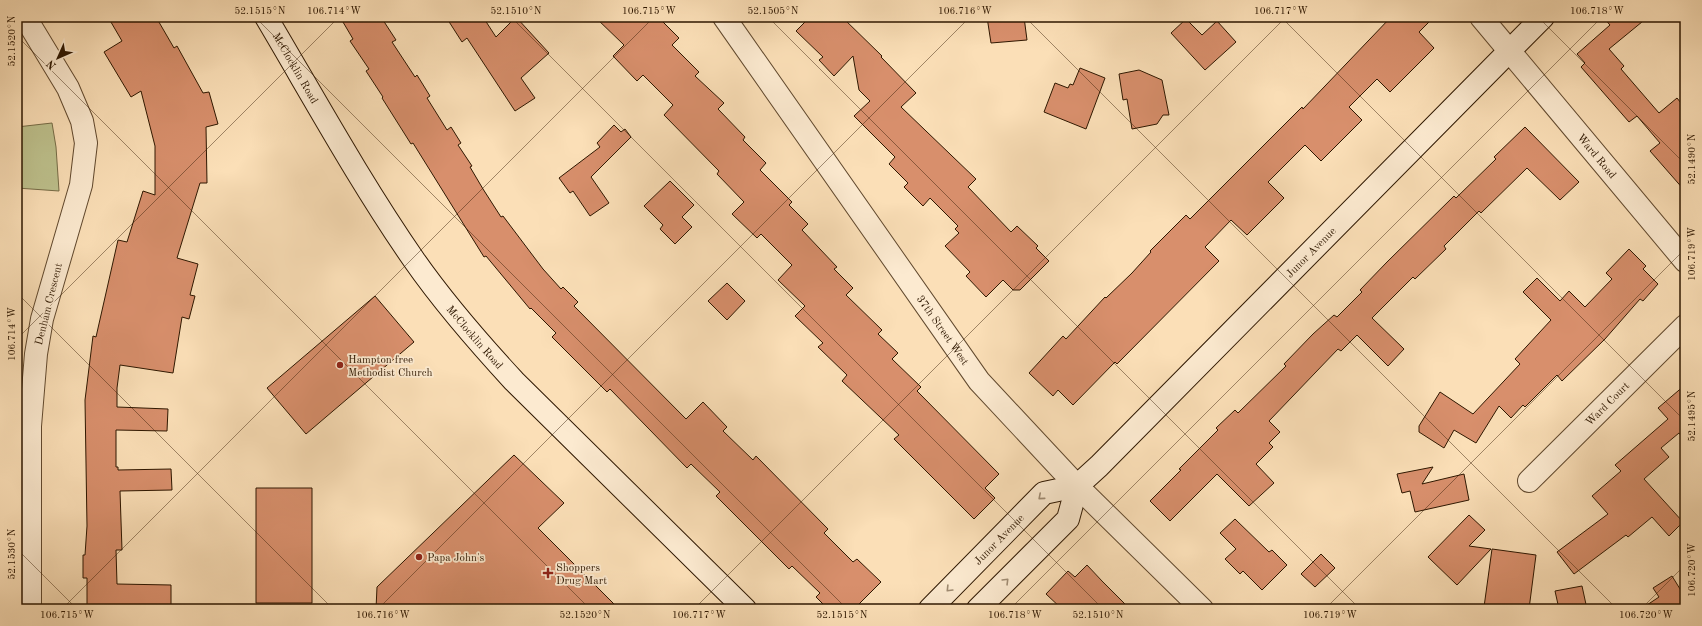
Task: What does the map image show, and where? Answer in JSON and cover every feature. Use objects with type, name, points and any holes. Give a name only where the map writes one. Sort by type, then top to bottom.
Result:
[{"type":"street","name":"Denham Crescent","points":[[25,17],[43,44],[68,88],[82,121],[86,143],[81,184],[42,319],[36,354],[30,426],[30,609]]},
{"type":"street","name":"McClocklin Road","points":[[266,17],[384,215],[444,301],[518,384],[745,609]]},
{"type":"street","name":"37th Street West","points":[[724,17],[963,360],[1013,420],[1053,459],[1077,486],[1202,609]]},
{"type":"street","name":"Ward Road","points":[[1481,17],[1685,261]]},
{"type":"street","name":"Junor Avenue","points":[[978,609],[1068,519],[1077,486],[1543,17]]},
{"type":"street","name":"Ward Court","points":[[1529,481],[1685,326]]},
{"type":"street","name":"Junor Avenue","points":[[930,609],[1044,493],[1077,486]]},
{"type":"green space","points":[[52,123],[56,147],[59,191],[17,188],[17,127]]},
{"type":"building","points":[[108,17],[156,17],[174,48],[177,46],[203,93],[209,92],[218,124],[206,127],[207,183],[200,183],[177,258],[198,264],[190,295],[195,296],[189,319],[182,317],[173,373],[120,365],[117,388],[117,407],[168,409],[167,431],[116,430],[116,467],[118,467],[118,470],[171,469],[172,490],[120,491],[122,550],[116,550],[117,584],[171,585],[171,609],[87,609],[87,578],[83,578],[83,555],[85,555],[87,526],[85,400],[93,336],[96,337],[118,240],[127,242],[143,191],[155,195],[155,146],[141,91],[131,97],[104,52],[122,41]]},
{"type":"building","points":[[340,17],[381,17],[396,40],[392,42],[415,77],[417,75],[430,96],[427,98],[447,130],[451,127],[461,143],[458,145],[472,166],[470,167],[501,217],[503,216],[543,269],[561,289],[563,287],[578,302],[574,306],[686,419],[703,402],[727,427],[723,431],[753,460],[756,456],[828,529],[824,533],[853,562],[857,559],[881,582],[854,609],[828,609],[816,597],[820,593],[792,566],[789,569],[716,496],[720,492],[691,464],[687,468],[610,389],[607,392],[552,337],[556,333],[531,308],[530,309],[486,256],[484,257],[413,143],[411,144],[382,98],[383,97],[366,71],[369,69],[350,41],[353,39]]},
{"type":"building","points":[[446,17],[483,17],[496,37],[516,17],[549,53],[521,78],[535,98],[515,111],[467,38],[462,42]]},
{"type":"building","points":[[595,17],[658,17],[679,38],[672,45],[699,72],[695,76],[724,103],[718,109],[745,137],[743,140],[766,163],[760,170],[792,202],[789,205],[808,224],[802,230],[837,267],[834,269],[853,288],[846,295],[882,330],[878,334],[898,353],[892,359],[921,387],[917,391],[999,474],[985,488],[995,498],[974,519],[894,439],[899,435],[842,381],[847,375],[818,347],[823,343],[795,316],[805,306],[778,280],[792,265],[761,234],[757,238],[732,214],[744,202],[717,174],[719,171],[664,115],[673,105],[643,75],[637,81],[613,56],[624,45]]},
{"type":"building","points":[[810,17],[842,17],[882,56],[881,57],[916,93],[901,107],[976,179],[968,187],[1011,232],[1017,226],[1038,246],[1036,248],[1049,261],[1020,290],[1013,290],[1003,280],[986,297],[966,276],[970,272],[945,246],[959,233],[955,229],[958,226],[930,198],[923,206],[904,187],[908,183],[889,164],[895,157],[854,116],[870,101],[859,90],[853,56],[834,76],[819,60],[823,57],[796,31]]},
{"type":"building","points":[[987,17],[1024,17],[1027,40],[991,43]]},
{"type":"building","points":[[1391,17],[1434,17],[1419,32],[1434,48],[1390,92],[1377,79],[1349,107],[1362,120],[1321,161],[1305,145],[1268,182],[1284,198],[1247,235],[1231,220],[1205,247],[1219,261],[1117,364],[1115,362],[1073,405],[1058,390],[1053,396],[1029,373],[1063,336],[1066,339],[1105,297],[1106,298],[1132,273],[1151,252],[1150,251],[1186,215],[1190,219],[1302,107],[1303,109]]},
{"type":"building","points":[[1603,17],[1648,17],[1609,49],[1624,66],[1621,69],[1659,113],[1677,98],[1685,108],[1685,191],[1650,151],[1660,143],[1637,116],[1629,122],[1581,67],[1585,63],[1577,54],[1610,25]]},
{"type":"building","points":[[1186,19],[1202,35],[1217,21],[1236,42],[1205,70],[1171,33]]},
{"type":"building","points":[[1080,68],[1105,78],[1086,129],[1044,112],[1055,83],[1068,88],[1070,84],[1073,85]]},
{"type":"building","points":[[1139,70],[1162,80],[1169,115],[1163,115],[1157,124],[1132,129],[1127,99],[1123,100],[1119,74]]},
{"type":"building","points":[[614,125],[621,132],[625,129],[631,137],[591,177],[609,203],[590,216],[573,191],[570,193],[559,178],[600,147],[597,143]]},
{"type":"building","points":[[1525,127],[1579,182],[1560,200],[1527,168],[1481,213],[1479,211],[1444,246],[1446,249],[1415,279],[1413,277],[1372,318],[1404,349],[1388,366],[1357,335],[1341,351],[1338,349],[1269,421],[1280,432],[1269,443],[1273,447],[1256,464],[1274,483],[1249,506],[1217,474],[1170,521],[1150,501],[1218,430],[1216,428],[1235,410],[1238,413],[1286,366],[1284,364],[1313,334],[1334,315],[1337,317],[1362,292],[1360,290],[1387,262],[1454,196],[1456,198],[1496,159],[1494,157]]},
{"type":"building","points":[[670,181],[694,205],[682,217],[692,227],[675,244],[660,229],[663,225],[644,206]]},
{"type":"building","points":[[1629,249],[1646,266],[1643,269],[1658,284],[1643,301],[1640,299],[1605,339],[1562,381],[1557,375],[1525,407],[1523,405],[1511,418],[1499,406],[1476,443],[1454,430],[1444,448],[1419,432],[1419,426],[1440,392],[1473,414],[1520,364],[1515,359],[1551,320],[1523,292],[1537,278],[1560,301],[1569,291],[1585,307],[1612,279],[1606,273]]},
{"type":"building","points":[[727,283],[745,301],[727,320],[708,301]]},
{"type":"building","name":"Hampton free Methodist Church","points":[[375,296],[414,342],[306,434],[267,388]]},
{"type":"building","points":[[1685,385],[1685,441],[1679,433],[1661,448],[1669,457],[1644,479],[1683,522],[1669,536],[1652,517],[1628,537],[1626,535],[1574,574],[1557,552],[1608,514],[1592,496],[1621,471],[1615,465],[1668,419],[1658,408]]},
{"type":"building","points":[[514,455],[564,503],[538,528],[619,609],[376,609],[377,587]]},
{"type":"building","points":[[1433,467],[1422,484],[1464,474],[1469,500],[1415,512],[1410,491],[1402,493],[1397,474]]},
{"type":"building","points":[[256,488],[312,488],[312,603],[256,603]]},
{"type":"building","points":[[1469,515],[1485,530],[1469,546],[1491,549],[1457,585],[1428,557]]},
{"type":"building","points":[[1235,519],[1269,552],[1272,550],[1287,565],[1262,590],[1243,571],[1240,574],[1225,559],[1236,549],[1220,533]]},
{"type":"building","points":[[1492,549],[1536,555],[1529,609],[1484,607]]},
{"type":"building","points":[[1321,554],[1335,568],[1315,587],[1301,574]]},
{"type":"building","points":[[1087,565],[1130,609],[1062,609],[1046,594],[1068,571],[1075,577]]},
{"type":"building","points":[[1672,576],[1685,597],[1685,609],[1641,609],[1659,597],[1653,588]]},
{"type":"building","points":[[1582,586],[1587,609],[1559,609],[1555,591]]},
{"type":"place","name":"Hampton free Methodist Church","points":[[340,365]]},
{"type":"place","name":"Papa John's","points":[[419,557]]},
{"type":"place","name":"Shoppers Drug Mart","points":[[548,573]]}]
